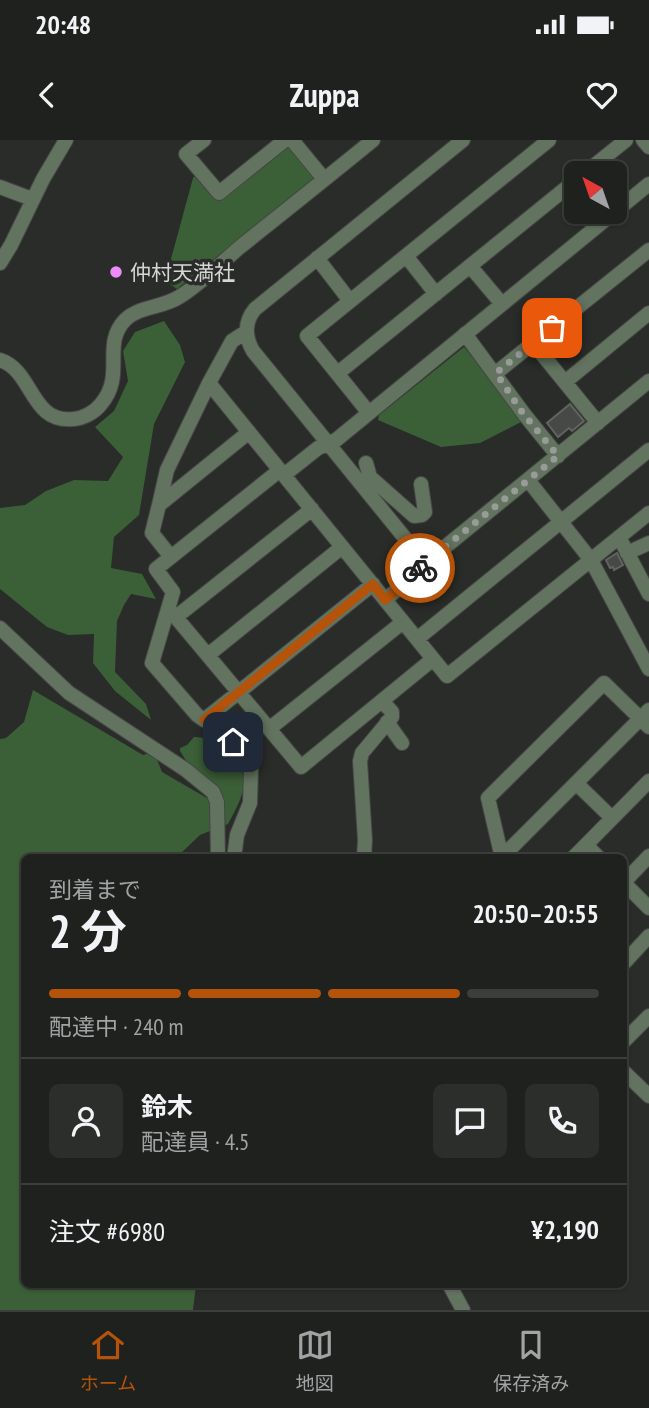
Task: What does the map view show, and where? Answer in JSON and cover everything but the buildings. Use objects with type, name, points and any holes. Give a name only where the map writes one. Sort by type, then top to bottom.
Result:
[{"type":"street","points":[[0,263],[66,140]]},
{"type":"street","points":[[204,140],[187,154],[219,193],[285,140]]},
{"type":"street","points":[[292,140],[324,179]]},
{"type":"street","points":[[0,360],[18,370],[37,402],[57,418],[72,419],[91,413],[103,402],[112,387],[114,341],[126,320],[138,312],[179,297],[373,140]]},
{"type":"street","points":[[463,140],[255,309],[249,317],[246,332],[253,351],[413,548],[425,554],[435,553],[445,547],[649,382]]},
{"type":"street","points":[[369,413],[307,336],[549,140]]},
{"type":"street","points":[[600,161],[626,140]]},
{"type":"street","points":[[643,140],[649,147]]},
{"type":"street","points":[[235,854],[237,835],[250,803],[251,769],[243,754],[217,725],[197,715],[152,663],[172,613],[173,592],[156,569],[282,472],[318,448],[336,440],[649,184]]},
{"type":"street","points":[[0,187],[32,200]]},
{"type":"street","points":[[338,373],[564,190]]},
{"type":"street","points":[[496,373],[649,250]]},
{"type":"street","points":[[406,256],[436,293]]},
{"type":"street","points":[[317,258],[351,301]]},
{"type":"street","points":[[470,266],[502,304]]},
{"type":"street","points":[[565,382],[649,313]]},
{"type":"street","points":[[171,557],[152,533],[167,470],[232,341],[246,332]]},
{"type":"street","points":[[466,334],[522,412],[558,456]]},
{"type":"street","points":[[533,344],[598,423]]},
{"type":"street","points":[[209,383],[447,676],[649,513]]},
{"type":"street","points":[[159,505],[249,432]]},
{"type":"street","points":[[417,639],[649,450]]},
{"type":"street","points":[[368,473],[414,516],[425,512],[421,484]]},
{"type":"street","points":[[528,480],[591,560],[649,669]]},
{"type":"street","points":[[172,613],[312,509]]},
{"type":"street","points":[[619,537],[649,594]]},
{"type":"street","points":[[627,553],[649,543]]},
{"type":"street","points":[[208,655],[342,547]]},
{"type":"street","points":[[385,600],[419,571],[425,554]]},
{"type":"street","points":[[204,720],[373,584]]},
{"type":"street","points":[[172,613],[301,767],[433,659]]},
{"type":"street","points":[[269,729],[403,622]]},
{"type":"street","points":[[0,628],[69,693],[186,770],[213,792],[217,802],[219,854]]},
{"type":"street","points":[[501,854],[488,798],[604,683],[646,719],[576,783],[505,854]]},
{"type":"street","points":[[364,854],[360,761],[362,753],[393,717],[382,701]]},
{"type":"street","points":[[387,722],[402,743]]},
{"type":"street","points":[[577,854],[649,781]]},
{"type":"street","points":[[576,783],[612,818]]},
{"type":"street","points":[[586,845],[595,854]]},
{"type":"street","points":[[627,878],[649,856]]},
{"type":"street","points":[[627,886],[649,908]]},
{"type":"street","points":[[627,960],[649,936]]},
{"type":"street","points":[[627,1038],[649,1016]]},
{"type":"street","points":[[627,1074],[647,1091]]},
{"type":"street","points":[[451,1288],[463,1310]]},
{"type":"green space","points":[[287,145],[314,173],[314,178],[177,289],[165,281],[193,178],[197,174],[220,200]]},
{"type":"green space","points":[[164,321],[180,345],[185,362],[154,424],[139,515],[114,537],[111,568],[142,574],[156,599],[131,594],[117,621],[115,672],[146,704],[151,720],[115,691],[93,663],[94,634],[68,635],[47,627],[0,589],[0,508],[25,505],[46,491],[74,480],[108,481],[123,457],[95,427],[114,411],[128,381],[123,351],[135,332]]},
{"type":"green space","points":[[464,347],[521,422],[480,443],[441,447],[378,420],[379,415]]},
{"type":"green space","points":[[33,690],[143,755],[154,752],[162,772],[207,798],[180,751],[180,748],[194,737],[208,740],[224,750],[237,764],[244,777],[242,795],[228,824],[200,835],[180,854],[21,854],[21,1288],[196,1288],[193,1310],[0,1310],[0,739],[6,738],[24,722]]},
{"type":"way so far","points":[[420,568],[425,554],[435,553],[445,547],[558,456],[522,412],[496,373],[552,328]]},
{"type":"place","name":"仲村天満社","points":[[116,272]]},
{"type":"route","points":[[233,742],[217,725],[204,720],[373,584],[385,600],[420,568]]}]
